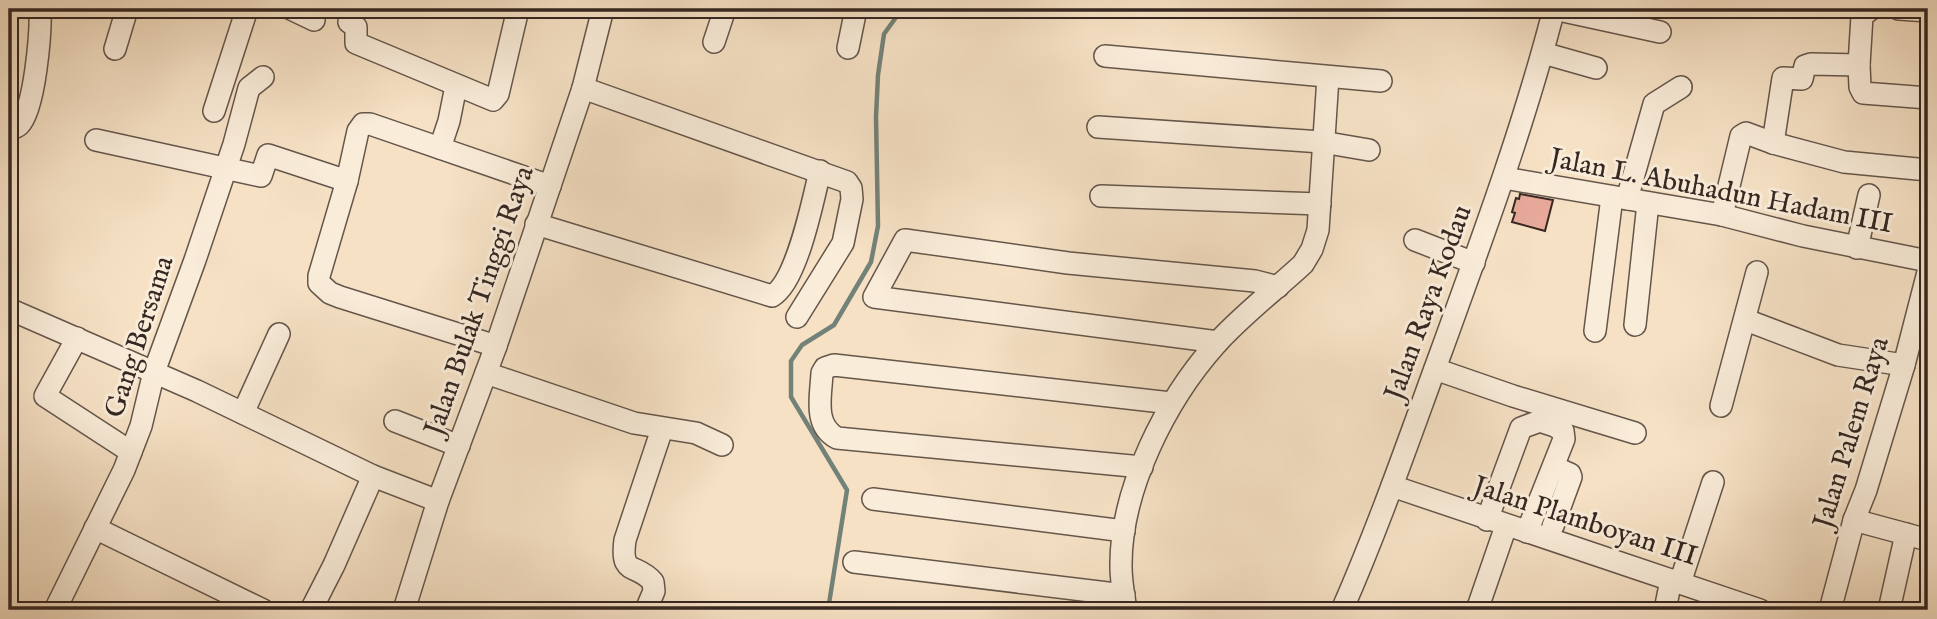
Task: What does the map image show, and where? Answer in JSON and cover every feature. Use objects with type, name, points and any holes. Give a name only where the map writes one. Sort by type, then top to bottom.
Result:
[{"type":"street","points":[[9,130],[19,125],[24,117],[34,78],[41,30],[40,9]]},
{"type":"street","points":[[116,49],[127,9]]},
{"type":"street","points":[[214,111],[247,9]]},
{"type":"street","points":[[291,9],[314,20]]},
{"type":"street","points":[[349,22],[356,27],[356,43],[490,100],[498,94],[518,9]]},
{"type":"street","name":"Jalan Bulak Tinggi Raya","points":[[404,610],[438,501],[496,346],[583,88],[603,9]]},
{"type":"street","points":[[714,42],[725,9]]},
{"type":"street","points":[[848,48],[856,9]]},
{"type":"street","points":[[1554,9],[1660,32]]},
{"type":"street","name":"Jalan Raya Kodau","points":[[1342,610],[1392,486],[1504,178],[1554,9]]},
{"type":"street","points":[[1871,9],[1863,16],[1859,65],[1860,87],[1863,93],[1928,98]]},
{"type":"street","points":[[1899,9],[1928,12]]},
{"type":"street","points":[[1543,53],[1596,68]]},
{"type":"street","points":[[1105,56],[1381,81]]},
{"type":"street","points":[[1773,143],[1783,78],[1801,79],[1805,66],[1811,64],[1859,65]]},
{"type":"street","points":[[854,562],[1125,603],[1121,567],[1124,531],[1142,467],[1171,403],[1218,342],[1303,264],[1312,249],[1318,230],[1328,76]]},
{"type":"street","name":"Gang Bersama","points":[[55,610],[131,452],[141,426],[154,372],[225,168],[249,88],[263,77]]},
{"type":"street","points":[[440,148],[456,86]]},
{"type":"street","points":[[1595,331],[1654,104],[1681,87]]},
{"type":"street","points":[[583,88],[847,182],[852,198],[843,243],[797,317]]},
{"type":"street","points":[[496,346],[340,297],[319,283],[355,141],[363,124],[370,124],[550,186]]},
{"type":"street","points":[[1098,127],[1322,142],[1369,150]]},
{"type":"street","points":[[1722,215],[1741,136],[1746,133],[1844,162],[1928,170]]},
{"type":"street","points":[[96,140],[261,176],[268,155],[347,181]]},
{"type":"street","points":[[537,224],[772,296],[782,288],[794,263],[820,171]]},
{"type":"street","name":"Jalan L. Abuhadun Hadam III","points":[[1504,178],[1722,215],[1857,248],[1928,262]]},
{"type":"street","points":[[1857,248],[1869,195]]},
{"type":"street","points":[[1101,196],[1320,204]]},
{"type":"street","points":[[1629,200],[1635,325]]},
{"type":"street","points":[[1218,342],[874,297],[905,240],[1068,263],[1255,282],[1278,287]]},
{"type":"street","points":[[1415,240],[1474,263]]},
{"type":"street","name":"Jalan Palem Raya","points":[[1836,609],[1854,520],[1866,491],[1904,365],[1928,262]]},
{"type":"street","points":[[1721,406],[1757,272]]},
{"type":"street","points":[[9,309],[154,372],[373,476],[438,501]]},
{"type":"street","points":[[1746,320],[1839,355],[1904,365]]},
{"type":"street","points":[[243,413],[279,334]]},
{"type":"street","points":[[77,338],[45,396],[131,452]]},
{"type":"street","points":[[1142,467],[837,438],[824,426],[820,413],[822,373],[825,368],[834,365],[1171,403]]},
{"type":"street","points":[[1435,369],[1635,433]]},
{"type":"street","points":[[486,373],[634,423],[696,433],[722,445]]},
{"type":"street","points":[[395,421],[459,446]]},
{"type":"street","points":[[1477,610],[1521,428],[1540,421],[1563,431],[1564,439],[1528,532]]},
{"type":"street","points":[[646,610],[654,591],[653,582],[626,563],[623,554],[625,540],[662,429]]},
{"type":"street","points":[[1553,526],[1571,477],[1554,467]]},
{"type":"street","points":[[311,610],[373,476]]},
{"type":"street","points":[[1665,610],[1713,482]]},
{"type":"street","name":"Jalan Plamboyan III","points":[[1392,486],[1760,610]]},
{"type":"street","points":[[873,499],[1124,531]]},
{"type":"street","points":[[1854,520],[1928,540]]},
{"type":"street","points":[[95,528],[263,610]]},
{"type":"street","points":[[1889,610],[1906,534]]},
{"type":"building","points":[[1520,194],[1553,200],[1545,231],[1512,222],[1516,198],[1519,199]]},
{"type":"waterway","points":[[828,610],[847,490],[791,397],[791,361],[802,345],[834,325],[871,262],[878,226],[878,75],[884,34],[902,9]]}]
